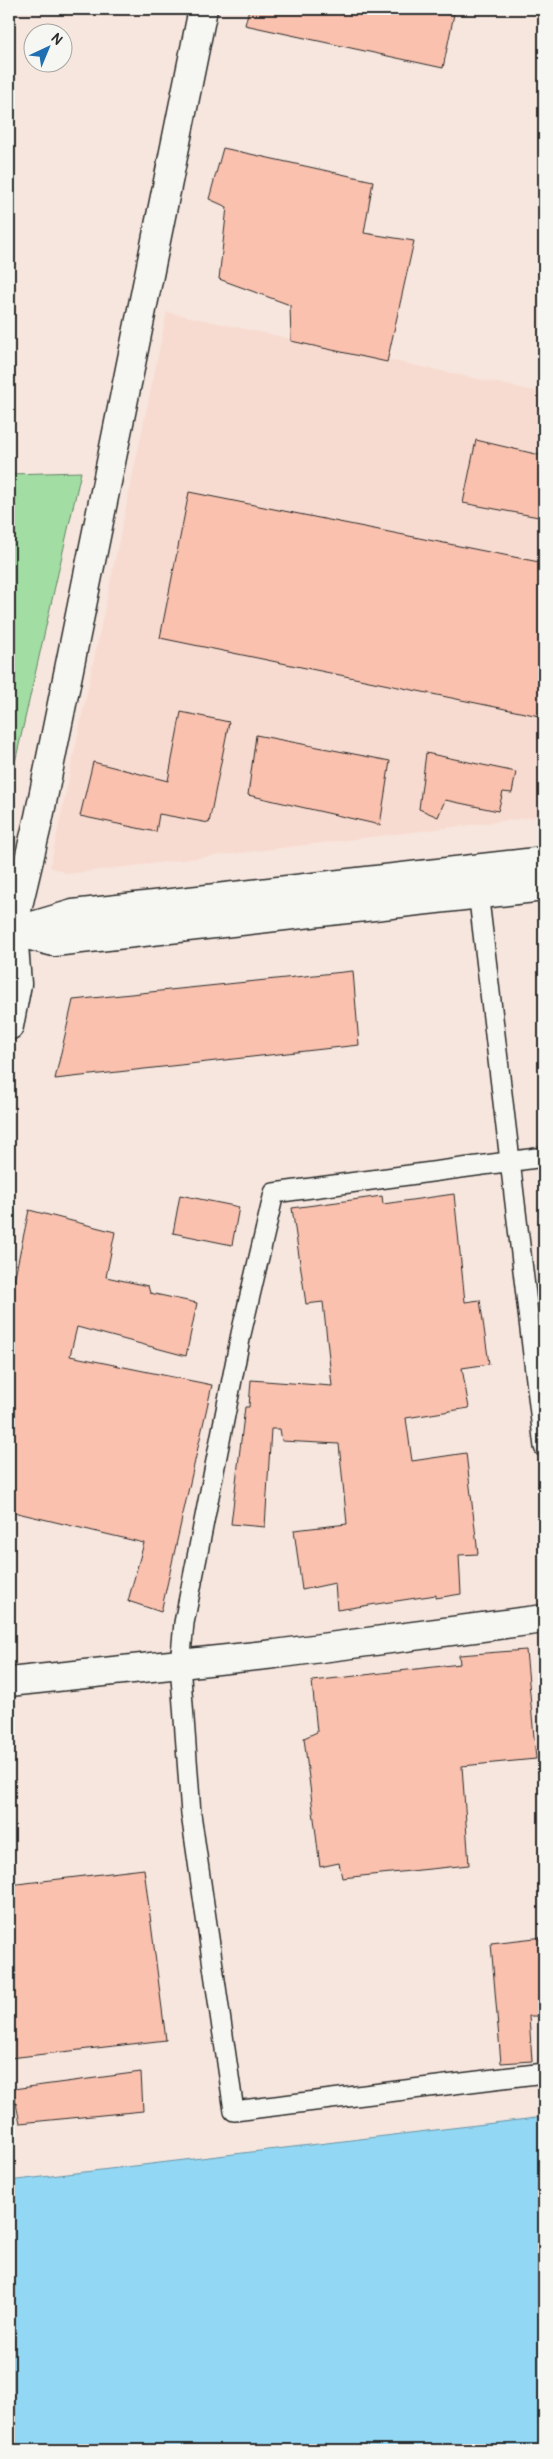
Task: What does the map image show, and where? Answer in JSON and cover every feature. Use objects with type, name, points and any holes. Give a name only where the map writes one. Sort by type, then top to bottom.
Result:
[{"type":"street","points":[[9,1026],[17,984],[10,936],[39,817],[203,9]]},
{"type":"street","points":[[10,936],[54,942],[477,882],[544,861]]},
{"type":"street","points":[[477,882],[544,887]]},
{"type":"street","points":[[477,882],[544,1447]]},
{"type":"street","points":[[544,1157],[274,1193],[237,1354],[184,1623],[180,1664],[191,1814],[234,2111],[544,2073]]},
{"type":"street","points":[[9,1682],[275,1654],[544,1619]]},
{"type":"path","points":[[9,13],[17,9]]},
{"type":"shaded area","points":[[167,312],[544,393],[544,816],[68,874],[50,867]]},
{"type":"green space","points":[[81,472],[9,789],[9,474]]},
{"type":"water","points":[[544,2117],[544,2450],[9,2450],[9,2181]]},
{"type":"building","points":[[249,9],[426,9],[454,14],[443,68],[245,25]]},
{"type":"building","points":[[223,148],[373,181],[364,233],[414,241],[387,362],[291,341],[290,305],[219,279],[227,207],[209,199]]},
{"type":"building","points":[[476,440],[544,456],[544,518],[463,503]]},
{"type":"building","points":[[189,492],[544,563],[544,717],[160,638]]},
{"type":"building","points":[[181,712],[229,722],[209,823],[159,814],[156,832],[80,816],[93,762],[168,781]]},
{"type":"building","points":[[256,735],[390,761],[380,825],[248,795]]},
{"type":"building","points":[[426,753],[516,772],[512,793],[503,792],[498,811],[445,800],[438,817],[419,809]]},
{"type":"building","points":[[353,971],[359,1045],[55,1079],[73,1000]]},
{"type":"building","points":[[454,1194],[465,1302],[480,1300],[489,1364],[462,1368],[469,1408],[406,1418],[412,1461],[466,1453],[478,1554],[459,1555],[461,1594],[436,1598],[436,1595],[337,1610],[335,1583],[302,1590],[294,1530],[347,1524],[339,1444],[282,1441],[280,1429],[271,1429],[265,1527],[231,1524],[245,1407],[249,1407],[251,1380],[332,1386],[323,1302],[306,1304],[292,1208],[382,1196],[383,1204]]},
{"type":"building","points":[[180,1195],[239,1207],[232,1245],[173,1233]]},
{"type":"building","points":[[29,1210],[115,1232],[106,1277],[148,1286],[150,1293],[197,1303],[186,1356],[77,1327],[70,1356],[212,1385],[161,1612],[128,1601],[144,1543],[9,1511],[9,1304]]},
{"type":"building","points":[[526,1650],[536,1759],[462,1766],[469,1865],[342,1878],[339,1863],[320,1867],[304,1738],[317,1732],[312,1681],[460,1664],[459,1655]]},
{"type":"building","points":[[144,1869],[166,2040],[10,2058],[9,1885]]},
{"type":"building","points":[[544,1937],[544,2016],[529,2016],[532,2061],[501,2063],[491,1943]]},
{"type":"building","points":[[141,2072],[143,2111],[20,2123],[13,2089]]}]
